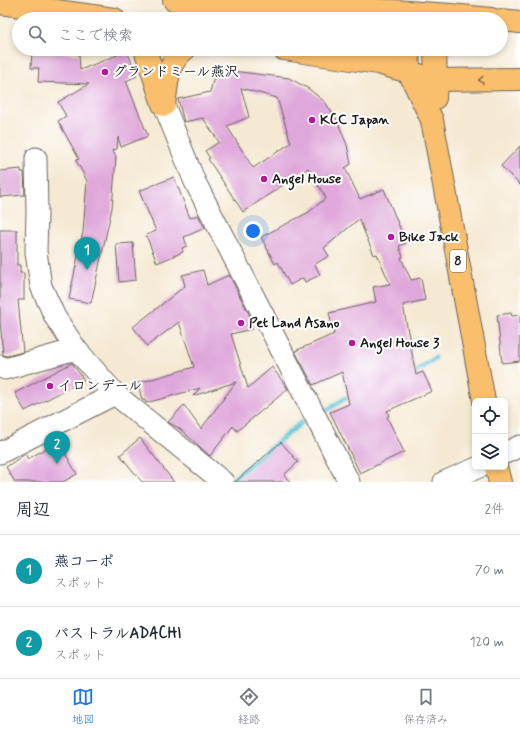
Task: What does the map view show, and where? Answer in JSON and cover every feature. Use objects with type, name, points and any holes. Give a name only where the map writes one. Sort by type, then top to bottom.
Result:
[{"type":"main road","points":[[174,0],[401,10],[413,12]]},
{"type":"main road","points":[[434,0],[440,12]]},
{"type":"main road","points":[[0,3],[64,12]]},
{"type":"main road","points":[[508,21],[520,22]]},
{"type":"main road","points":[[147,56],[164,105]]},
{"type":"main road","points":[[164,105],[170,70],[177,56]]},
{"type":"main road","points":[[328,56],[378,64],[436,80],[520,79]]},
{"type":"main road","name":"8","points":[[408,56],[409,72],[432,120],[483,398]]},
{"type":"main road","name":"8","points":[[432,120],[436,80],[435,56]]},
{"type":"main road","points":[[497,470],[500,482]]},
{"type":"street","points":[[164,105],[195,182],[349,482]]},
{"type":"street","points":[[36,158],[36,252],[41,286],[55,317],[76,350],[115,394],[223,482]]},
{"type":"street","points":[[0,366],[5,369],[76,350]]},
{"type":"street","points":[[0,453],[115,394]]},
{"type":"street","points":[[508,452],[520,446]]},
{"type":"street","points":[[444,482],[472,470]]},
{"type":"building","points":[[32,56],[79,56],[80,70],[115,56],[129,56],[137,76],[126,81],[148,136],[121,147],[118,137],[117,149],[112,150],[116,157],[112,208],[91,303],[69,299],[83,232],[87,181],[76,160],[79,159],[58,121],[66,116],[58,102],[89,84],[38,82],[39,68],[31,68]]},
{"type":"building","points":[[216,69],[289,78],[309,89],[325,102],[337,120],[347,145],[351,164],[345,168],[360,199],[384,189],[406,243],[399,246],[403,257],[401,258],[411,280],[421,278],[425,300],[403,305],[416,375],[423,372],[432,391],[387,411],[389,416],[387,417],[404,452],[360,473],[330,412],[349,404],[342,372],[313,385],[295,351],[334,334],[329,313],[376,302],[373,287],[390,284],[377,254],[374,255],[359,219],[324,248],[329,256],[315,264],[320,275],[305,282],[303,278],[290,285],[278,262],[275,264],[261,237],[309,212],[326,198],[308,168],[243,212],[208,159],[210,158],[205,151],[219,142],[203,118],[184,122],[178,99],[210,92]],"holes":[[[241,88],[277,98],[291,143],[253,168],[227,126],[249,117]]]},
{"type":"building","points":[[520,146],[520,185],[501,166]]},
{"type":"building","points":[[21,169],[21,172],[24,172],[25,195],[0,197],[0,171]]},
{"type":"building","points":[[174,177],[190,218],[198,215],[205,228],[184,237],[187,246],[182,248],[183,252],[157,263],[146,235],[156,231],[139,191]]},
{"type":"building","points":[[0,230],[17,230],[17,265],[20,265],[20,273],[24,273],[24,300],[18,300],[23,352],[7,356],[3,355],[0,321]]},
{"type":"building","points":[[133,243],[136,280],[119,282],[116,244]]},
{"type":"building","points":[[203,270],[207,285],[229,275],[249,314],[252,329],[231,334],[248,388],[272,367],[288,389],[237,431],[233,426],[210,456],[180,429],[168,422],[184,405],[201,429],[236,382],[193,396],[200,388],[146,403],[145,400],[142,400],[138,383],[194,367],[179,322],[147,346],[133,327],[185,286],[182,275]]},
{"type":"building","points":[[511,313],[512,316],[520,315],[520,361],[502,363],[497,315]]},
{"type":"building","name":"イロンデール","points":[[72,363],[84,380],[25,411],[15,393]]},
{"type":"building","points":[[140,438],[174,482],[142,482],[120,455]]},
{"type":"building","points":[[58,441],[77,474],[63,482],[15,482],[6,467],[25,454],[28,459]]},
{"type":"building","points":[[281,442],[298,462],[284,475],[290,482],[235,482]]},
{"type":"waterway","points":[[411,374],[435,358]]},
{"type":"waterway","points":[[325,411],[352,394]]},
{"type":"waterway","points":[[234,478],[302,422]]},
{"type":"place","name":"グランドミール燕沢","points":[[105,72]]},
{"type":"place","name":"KCC Japan","points":[[312,120]]},
{"type":"place","name":"Angel House","points":[[264,179]]},
{"type":"place","name":"Bike Jack","points":[[391,237]]},
{"type":"place","name":"燕コーポ","points":[[87,270]]},
{"type":"place","name":"Pet Land Asano","points":[[241,323]]},
{"type":"place","name":"Angel House 3","points":[[352,343]]},
{"type":"place","name":"イロンデール","points":[[50,386]]},
{"type":"place","name":"パストラルADACHI","points":[[57,464]]}]
